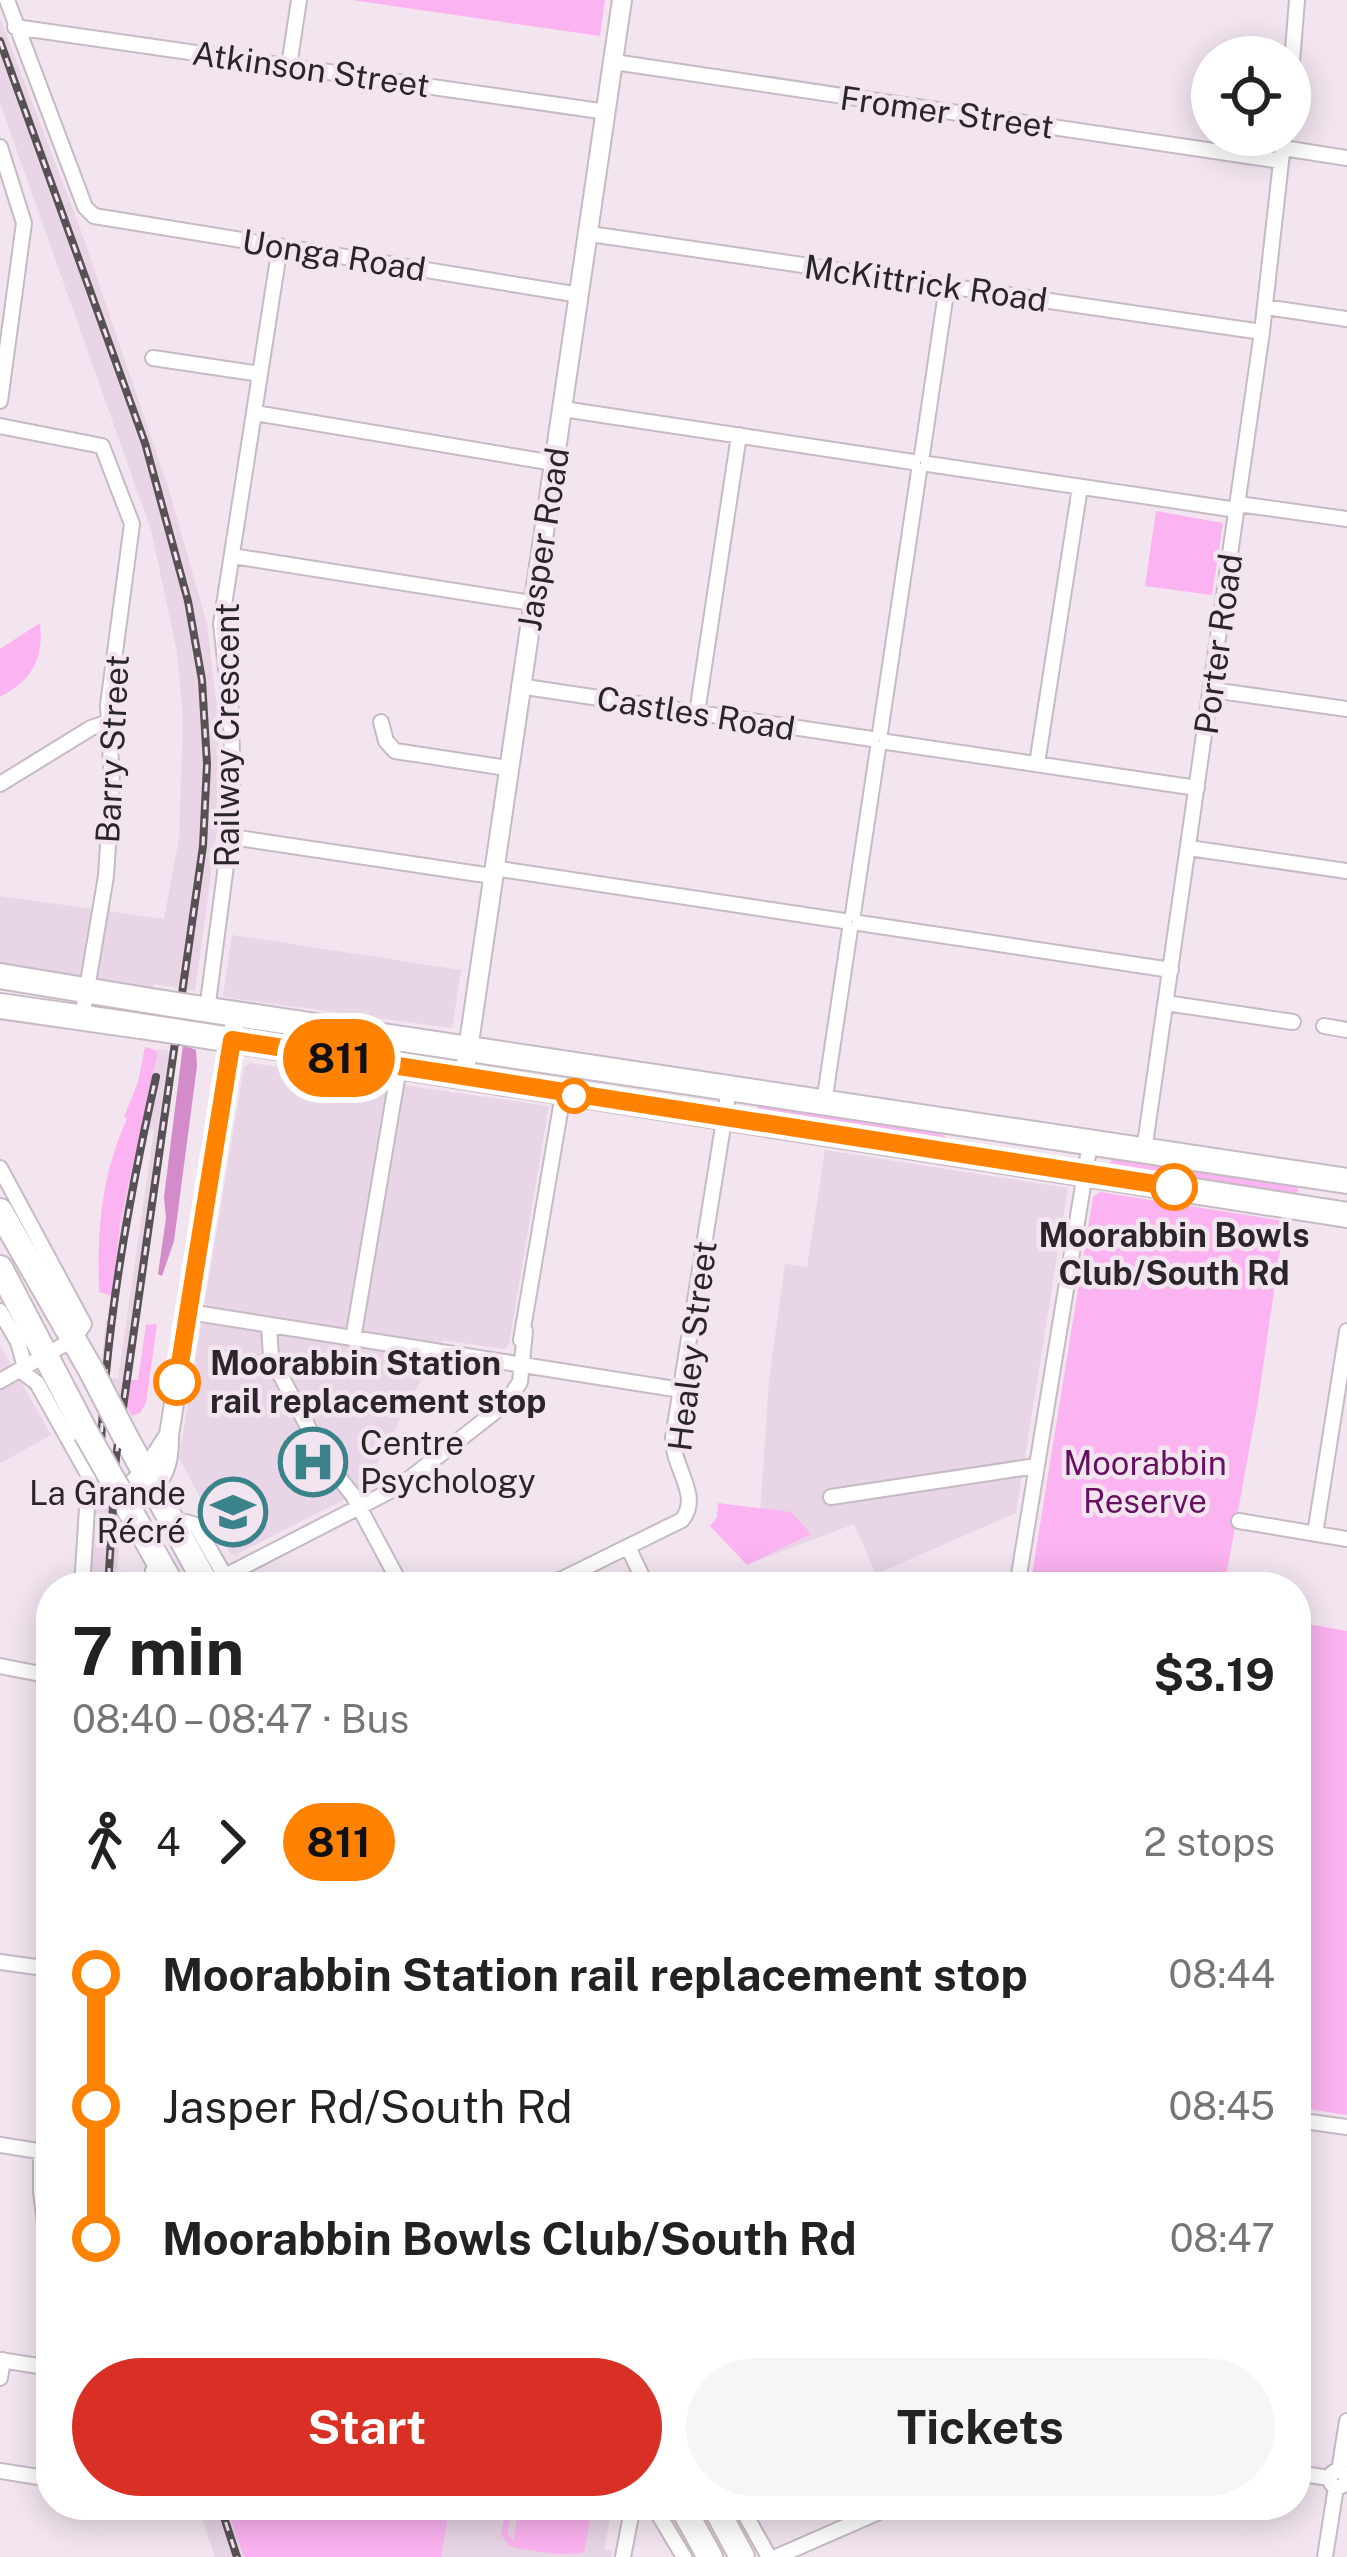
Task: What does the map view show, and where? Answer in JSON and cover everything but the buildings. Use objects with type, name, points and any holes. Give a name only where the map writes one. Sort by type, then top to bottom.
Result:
[{"type":"highway","points":[[0,976],[145,1000],[205,1003],[236,1014],[1347,1180]]},
{"type":"highway","points":[[0,1006],[1347,1215]]},
{"type":"highway","points":[[951,1122],[958,1154]]},
{"type":"highway","points":[[1307,1208],[1312,1175]]},
{"type":"highway","points":[[8,1209],[148,1479],[175,1527],[212,1572]]},
{"type":"highway","points":[[0,1268],[30,1364],[86,1433],[154,1564]]},
{"type":"highway","points":[[154,1564],[175,1527]]},
{"type":"highway","points":[[689,2520],[710,2557]]},
{"type":"highway","points":[[722,2520],[742,2557]]},
{"type":"main road","name":"Jasper Road","points":[[464,1077],[622,0]]},
{"type":"main road","points":[[122,1498],[148,1479],[166,1474],[236,1014]]},
{"type":"street","points":[[7,0],[15,27]]},
{"type":"street","points":[[289,65],[299,0]]},
{"type":"street","points":[[1296,36],[1300,5]]},
{"type":"street","name":"Atkinson Street","points":[[15,27],[607,112]]},
{"type":"street","name":"Uonga Road","points":[[15,27],[88,212],[98,217],[580,295]]},
{"type":"street","name":"Fromer Street","points":[[614,62],[1191,136]]},
{"type":"street","points":[[0,147],[24,223],[0,401]]},
{"type":"street","name":"Fromer Street","points":[[1311,152],[1347,158]]},
{"type":"street","name":"Porter Road","points":[[1144,1151],[1238,507],[1281,156]]},
{"type":"street","name":"McKittrick Road","points":[[590,234],[1262,332]]},
{"type":"street","name":"Railway Crescent","points":[[205,1003],[232,837],[232,726],[221,631],[280,247]]},
{"type":"street","points":[[824,1103],[947,286]]},
{"type":"street","points":[[1265,307],[1347,320]]},
{"type":"street","points":[[154,358],[260,374]]},
{"type":"street","points":[[563,409],[1080,487],[1347,519]]},
{"type":"street","points":[[255,413],[554,463]]},
{"type":"street","name":"Barry Street","points":[[0,426],[94,442],[110,456],[132,524],[109,722],[112,783],[106,876],[82,1018]]},
{"type":"street","points":[[697,713],[739,435]]},
{"type":"street","points":[[1037,764],[1080,487]]},
{"type":"street","points":[[232,556],[532,603]]},
{"type":"street","name":"Castles Road","points":[[519,686],[1197,788]]},
{"type":"street","points":[[1212,690],[1347,709]]},
{"type":"street","points":[[0,784],[91,728],[109,722]]},
{"type":"street","points":[[381,722],[386,741],[395,751],[507,768]]},
{"type":"street","points":[[232,837],[1171,970]]},
{"type":"street","points":[[1189,848],[1347,871]]},
{"type":"street","points":[[1166,1004],[1293,1022]]},
{"type":"street","points":[[1324,1026],[1347,1030]]},
{"type":"street","points":[[353,1339],[399,1067]]},
{"type":"street","name":"Healey Street","points":[[577,1572],[682,1520],[690,1510],[692,1498],[673,1455],[728,1089]]},
{"type":"street","points":[[241,1572],[410,1480],[506,1404],[514,1392],[519,1365],[563,1094]]},
{"type":"street","points":[[1019,1572],[1090,1143]]},
{"type":"street","points":[[0,1168],[8,1209],[58,1272],[83,1318],[83,1329],[74,1339],[0,1382]]},
{"type":"street","points":[[0,1311],[19,1323]]},
{"type":"street","points":[[189,1312],[681,1390]]},
{"type":"street","points":[[269,1325],[271,1357],[327,1463],[359,1507],[394,1572]]},
{"type":"street","points":[[1315,1534],[1347,1331]]},
{"type":"street","points":[[30,1364],[88,1476],[83,1572]]},
{"type":"street","points":[[831,1497],[1036,1466]]},
{"type":"street","points":[[1238,1521],[1347,1539]]},
{"type":"street","points":[[628,1547],[640,1572]]},
{"type":"street","points":[[0,1666],[36,1673]]},
{"type":"street","points":[[0,1962],[36,1967]]},
{"type":"street","points":[[1311,2122],[1347,2127]]},
{"type":"street","points":[[0,2145],[36,2150]]},
{"type":"street","points":[[0,2378],[2,2360],[36,2366]]},
{"type":"street","points":[[1325,2557],[1347,2421]]},
{"type":"street","points":[[0,2471],[36,2477]]},
{"type":"street","points":[[623,2557],[630,2520]]},
{"type":"street","points":[[662,2520],[684,2557]]},
{"type":"street","points":[[750,2520],[773,2557],[849,2520]]},
{"type":"shaded area","points":[[0,18],[80,228],[169,490],[207,624],[218,718],[219,815],[195,991],[154,984],[152,990],[0,966],[0,896],[164,919],[179,838],[183,718],[177,652],[151,530],[0,103]]},
{"type":"shaded area","points":[[232,935],[461,970],[452,1028],[223,997]]},
{"type":"shaded area","points":[[183,1045],[196,1050],[197,1066],[174,1241],[162,1276],[158,1274],[166,1218],[164,1197]]},
{"type":"shaded area","points":[[158,1049],[177,1052],[126,1406],[107,1377],[118,1379],[154,1130],[148,1129],[141,1154],[117,1297],[112,1296],[120,1223]]},
{"type":"shaded area","points":[[250,1063],[549,1106],[509,1344],[504,1349],[442,1340],[363,1490],[235,1555],[229,1552],[179,1458],[244,1067]]},
{"type":"shaded area","points":[[825,1150],[1068,1188],[1016,1513],[881,1572],[875,1572],[854,1524],[757,1561],[769,1380],[785,1264],[807,1267]]},
{"type":"shaded area","points":[[106,1319],[114,1320],[107,1377],[101,1366]]},
{"type":"shaded area","points":[[0,1345],[51,1435],[1,1463],[0,1461]]},
{"type":"shaded area","points":[[95,1476],[120,1520],[118,1572],[91,1572]]},
{"type":"shaded area","points":[[202,2520],[231,2520],[244,2557],[215,2557]]},
{"type":"shaded area","points":[[447,2520],[610,2520],[604,2549],[612,2551],[611,2557],[441,2557]]},
{"type":"green space","points":[[352,0],[605,0],[600,36]]},
{"type":"green space","points":[[1156,511],[1223,523],[1212,595],[1145,586]]},
{"type":"green space","points":[[40,623],[34,667],[0,697],[0,649]]},
{"type":"green space","points":[[145,1047],[158,1051],[120,1223],[112,1296],[99,1292],[102,1204]]},
{"type":"green space","points":[[756,1103],[838,1113],[943,1135],[954,1143],[871,1133],[758,1109]]},
{"type":"green space","points":[[1113,1158],[1299,1185],[1296,1197],[1109,1166]]},
{"type":"green space","name":"Moorabbin Reserve","points":[[1100,1192],[1284,1221],[1227,1572],[1032,1572],[1093,1197]]},
{"type":"green space","points":[[157,1324],[146,1403],[132,1416],[126,1406],[130,1380],[138,1380],[146,1325]]},
{"type":"green space","points":[[718,1503],[791,1512],[811,1534],[747,1565],[710,1526],[717,1517]]},
{"type":"green space","points":[[1311,1625],[1347,1631],[1347,2115],[1311,2109]]},
{"type":"green space","points":[[231,2520],[447,2520],[441,2557],[244,2557]]},
{"type":"green space","points":[[504,2520],[510,2520],[507,2532],[513,2541],[517,2520],[590,2521],[584,2552],[557,2554],[509,2546],[501,2534]]},
{"type":"railway","points":[[0,41],[145,443],[188,601],[202,680],[207,764],[203,846],[116,1457],[109,1572]]},
{"type":"railway","points":[[100,1468],[119,1271],[156,1077]]},
{"type":"railway","points":[[225,2520],[237,2557]]},
{"type":"bus line","name":"811","points":[[177,1382],[232,1040],[1174,1187]]},
{"type":"place","name":"Moorabbin Bowls Club/South Rd","points":[[1174,1187]]},
{"type":"place","name":"Moorabbin Station rail replacement stop","points":[[177,1382]]},
{"type":"place","name":"Centre Psychology","points":[[313,1462]]},
{"type":"place","name":"La Grande Récré","points":[[233,1512]]}]
